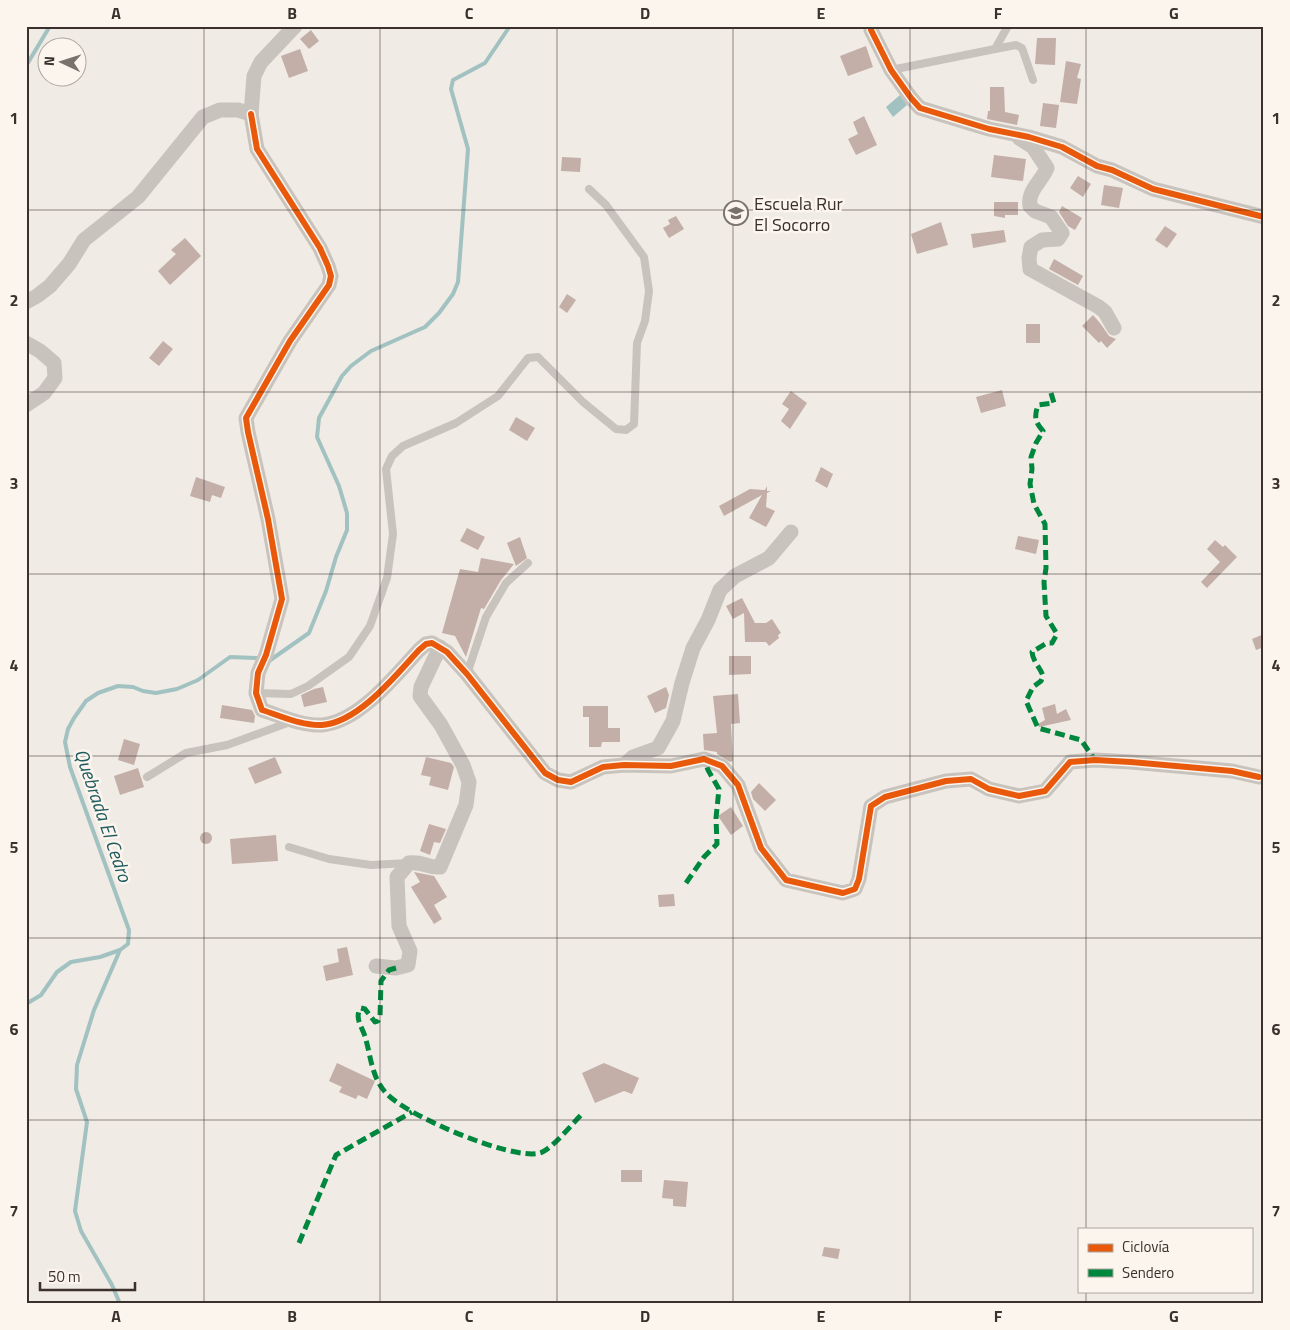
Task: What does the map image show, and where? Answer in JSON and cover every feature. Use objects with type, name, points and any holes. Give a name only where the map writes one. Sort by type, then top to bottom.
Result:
[{"type":"street","points":[[295,26],[261,62],[254,76],[251,114],[257,149],[320,248],[331,276],[329,285],[290,341],[246,418],[268,518],[282,599],[266,655],[258,673],[256,693],[262,710],[295,720],[322,725],[340,721],[376,697],[426,644],[432,643],[447,652],[467,674],[545,773],[558,780],[572,782],[603,767],[624,765],[671,766],[704,758],[722,766],[738,785],[761,848],[786,880],[843,893],[855,889],[871,806],[885,797],[946,781],[971,779],[989,789],[1019,796],[1044,791],[1070,762],[1095,760],[1232,770],[1259,777]]},
{"type":"street","points":[[871,26],[871,30],[891,70],[920,108],[988,129],[1029,137],[1062,148],[1098,166],[1112,170],[1153,189],[1206,201],[1264,218]]},
{"type":"street","points":[[26,302],[38,296],[50,286],[69,264],[84,240],[138,197],[203,117],[220,110],[238,110],[251,114]]},
{"type":"street","points":[[1011,134],[1033,147],[1047,168],[1044,176],[1030,196],[1030,206],[1035,211],[1051,217],[1062,232],[1058,239],[1042,240],[1031,247],[1030,269],[1099,307],[1105,312],[1114,328]]},
{"type":"street","points":[[26,343],[54,363],[55,378],[44,393],[26,405]]},
{"type":"street","points":[[624,765],[633,756],[658,748],[673,720],[693,648],[708,620],[720,590],[735,576],[769,558],[790,532]]},
{"type":"street","points":[[376,966],[396,968],[408,965],[410,951],[399,926],[397,877],[409,863],[419,862],[432,868],[440,867],[466,805],[469,782],[463,765],[441,725],[420,696],[421,687],[440,647]]},
{"type":"lane","points":[[995,49],[1008,26]]},
{"type":"lane","points":[[891,70],[1016,45],[1022,48],[1033,80]]},
{"type":"lane","points":[[256,693],[291,694],[308,686],[349,657],[370,626],[387,578],[393,534],[386,469],[392,456],[403,446],[456,423],[498,396],[528,358],[538,357],[583,402],[616,429],[626,430],[634,424],[637,343],[645,321],[649,291],[644,256],[606,206],[589,189]]},
{"type":"lane","points":[[467,674],[486,618],[506,583],[528,563]]},
{"type":"lane","points":[[146,777],[186,753],[227,745],[295,720]]},
{"type":"lane","points":[[289,847],[329,859],[363,864],[409,863]]},
{"type":"water","points":[[900,95],[907,105],[893,117],[886,107]]},
{"type":"building","points":[[311,30],[319,41],[309,49],[300,39]]},
{"type":"building","points":[[1037,38],[1056,38],[1055,65],[1035,64]]},
{"type":"building","points":[[866,46],[873,67],[848,76],[840,56]]},
{"type":"building","points":[[300,49],[308,71],[289,78],[281,56]]},
{"type":"building","points":[[1066,61],[1081,64],[1077,78],[1081,79],[1077,104],[1060,102]]},
{"type":"building","points":[[990,87],[1004,87],[1005,112],[1019,115],[1017,125],[987,119],[988,111],[990,111]]},
{"type":"building","points":[[1043,103],[1059,105],[1056,128],[1040,126]]},
{"type":"building","points":[[864,116],[877,145],[856,155],[848,139],[858,134],[853,122]]},
{"type":"building","points":[[994,155],[1026,159],[1023,181],[991,177]]},
{"type":"building","points":[[562,157],[581,158],[580,172],[561,171]]},
{"type":"building","points":[[1078,176],[1091,184],[1083,197],[1070,188]]},
{"type":"building","points":[[1104,185],[1123,188],[1119,208],[1101,205]]},
{"type":"building","points":[[994,202],[1018,202],[1018,215],[1005,215],[1005,218],[994,216]]},
{"type":"building","points":[[1062,206],[1082,218],[1075,230],[1068,226],[1059,212]]},
{"type":"building","points":[[676,216],[684,229],[669,238],[663,228],[670,224],[668,220]]},
{"type":"building","points":[[941,222],[948,245],[917,254],[911,234]]},
{"type":"building","points":[[1165,226],[1177,234],[1167,248],[1155,240]]},
{"type":"building","points":[[1004,230],[1006,242],[973,248],[971,234]]},
{"type":"building","points":[[185,238],[201,256],[170,285],[158,271],[176,254],[171,250]]},
{"type":"building","points":[[1054,259],[1083,276],[1078,285],[1049,269]]},
{"type":"building","points":[[567,294],[576,300],[567,313],[559,307]]},
{"type":"building","points":[[1093,315],[1109,336],[1116,339],[1107,348],[1101,341],[1099,343],[1082,326]]},
{"type":"building","points":[[1026,324],[1040,324],[1040,343],[1026,343]]},
{"type":"building","points":[[163,341],[173,349],[159,366],[149,358]]},
{"type":"building","points":[[1002,390],[1006,406],[981,413],[976,397]]},
{"type":"building","points":[[791,391],[807,403],[790,429],[781,421],[789,409],[782,404]]},
{"type":"building","points":[[516,417],[535,428],[527,441],[509,430]]},
{"type":"building","points":[[821,467],[833,474],[827,488],[815,481]]},
{"type":"building","points":[[196,477],[225,487],[221,498],[212,495],[210,502],[190,496]]},
{"type":"building","points":[[767,486],[767,491],[771,491],[767,493],[766,507],[775,511],[766,527],[749,518],[762,495],[724,516],[719,506],[750,489],[765,490]]},
{"type":"building","points":[[467,528],[485,537],[478,550],[460,541]]},
{"type":"building","points":[[1018,536],[1039,540],[1036,554],[1015,549]]},
{"type":"building","points":[[520,537],[527,558],[516,566],[507,543]]},
{"type":"building","points":[[1215,540],[1223,547],[1225,545],[1237,557],[1207,588],[1201,582],[1220,562],[1207,549]]},
{"type":"building","points":[[481,558],[514,564],[501,580],[484,609],[481,608],[466,657],[455,636],[442,633],[460,569],[478,572]]},
{"type":"building","points":[[742,598],[755,623],[766,623],[772,619],[781,633],[778,635],[779,638],[769,646],[766,642],[745,642],[744,613],[733,619],[726,606]]},
{"type":"building","points":[[1264,634],[1264,647],[1256,650],[1252,639]]},
{"type":"building","points":[[729,656],[751,656],[751,674],[729,675]]},
{"type":"building","points":[[323,687],[327,702],[304,707],[301,695]]},
{"type":"building","points":[[666,687],[669,695],[666,708],[655,713],[647,696]]},
{"type":"building","points":[[738,694],[740,723],[731,724],[733,761],[730,762],[717,754],[717,752],[704,750],[703,734],[717,733],[713,696]]},
{"type":"building","points":[[1055,704],[1057,714],[1066,709],[1071,720],[1039,727],[1038,724],[1045,720],[1042,708]]},
{"type":"building","points":[[222,705],[252,710],[255,716],[254,723],[220,718]]},
{"type":"building","points":[[583,706],[608,706],[608,728],[620,728],[620,742],[602,742],[601,747],[589,747],[589,717],[583,717]]},
{"type":"building","points":[[124,739],[140,744],[134,765],[118,760]]},
{"type":"building","points":[[275,757],[282,773],[255,784],[248,768]]},
{"type":"building","points":[[426,757],[451,763],[454,767],[448,790],[429,785],[431,777],[421,775]]},
{"type":"building","points":[[138,768],[144,787],[120,795],[114,776]]},
{"type":"building","points":[[759,783],[776,800],[765,811],[753,799],[751,792]]},
{"type":"building","points":[[731,807],[743,826],[731,835],[718,816]]},
{"type":"building","points":[[429,824],[446,829],[440,843],[434,842],[430,855],[420,851]]},
{"type":"building","points":[[206,832],[212,838],[206,844],[200,838]]},
{"type":"building","points":[[276,835],[278,861],[232,864],[230,839]]},
{"type":"building","points":[[414,872],[434,876],[447,897],[434,905],[442,919],[434,924],[411,887],[420,882]]},
{"type":"building","points":[[674,894],[675,906],[659,907],[658,895]]},
{"type":"building","points":[[347,947],[353,975],[326,981],[323,966],[339,962],[337,949]]},
{"type":"building","points":[[337,1063],[375,1081],[367,1099],[358,1095],[356,1099],[339,1092],[342,1087],[329,1081]]},
{"type":"building","points":[[604,1063],[639,1078],[632,1094],[624,1091],[595,1103],[582,1073]]},
{"type":"building","points":[[621,1170],[642,1170],[642,1182],[621,1182]]},
{"type":"building","points":[[664,1180],[688,1182],[686,1207],[673,1206],[673,1199],[662,1198]]},
{"type":"building","points":[[824,1247],[840,1249],[838,1259],[822,1256]]},
{"type":"waterway","points":[[26,66],[50,26]]},
{"type":"waterway","name":"Quebrada El Cedro","points":[[269,661],[309,633],[347,530],[347,513],[339,486],[317,437],[319,418],[342,376],[351,366],[371,351],[425,327],[439,313],[453,294],[458,282],[468,149],[451,89],[453,80],[485,63],[510,26]]},
{"type":"waterway","name":"Quebrada El Cedro","points":[[26,1004],[41,995],[57,972],[71,962],[100,957],[120,950],[128,944],[129,930],[70,767],[65,742],[68,729],[74,718],[86,701],[98,693],[118,686],[133,687],[156,693],[177,689],[198,680],[230,657],[257,658]]},
{"type":"waterway","points":[[120,950],[94,1010],[77,1065],[76,1089],[87,1122],[75,1211],[81,1231],[112,1285],[120,1304]]},
{"type":"marked path","points":[[1051,393],[1054,403],[1038,405],[1037,409],[1036,419],[1043,431],[1031,457],[1030,484],[1034,504],[1045,524],[1046,568],[1044,582],[1046,616],[1057,634],[1052,643],[1047,643],[1032,652],[1043,676],[1041,681],[1033,687],[1026,701],[1038,728],[1081,740],[1095,760]]},
{"type":"marked path","points":[[686,883],[704,857],[717,844],[716,818],[719,789],[704,759]]},
{"type":"marked path","points":[[396,968],[389,970],[381,981],[380,1017],[378,1021],[375,1022],[365,1009],[361,1008],[358,1016],[378,1081],[386,1093],[397,1102],[414,1113],[460,1134],[507,1150],[526,1154],[545,1151],[582,1114]]},
{"type":"marked path","points":[[299,1243],[336,1155],[412,1112]]},
{"type":"cycle path","points":[[871,26],[871,30],[891,70],[920,108],[989,129],[1029,137],[1062,147],[1097,166],[1112,170],[1153,189],[1264,217]]},
{"type":"cycle path","points":[[251,114],[257,149],[320,248],[331,276],[329,285],[290,341],[246,418],[268,519],[282,599],[266,655],[258,673],[256,693],[262,710],[307,724],[322,725],[336,722],[363,707],[388,684],[419,650],[426,644],[432,643],[447,652],[467,674],[545,773],[558,780],[571,782],[603,767],[624,765],[671,766],[704,759],[722,766],[738,785],[761,848],[786,880],[843,893],[855,889],[859,879],[871,806],[885,797],[946,781],[971,779],[989,789],[1019,796],[1045,791],[1070,762],[1095,760],[1232,771],[1259,777]]},
{"type":"place","name":"Escuela Rur El Socorro","points":[[736,213]]}]
